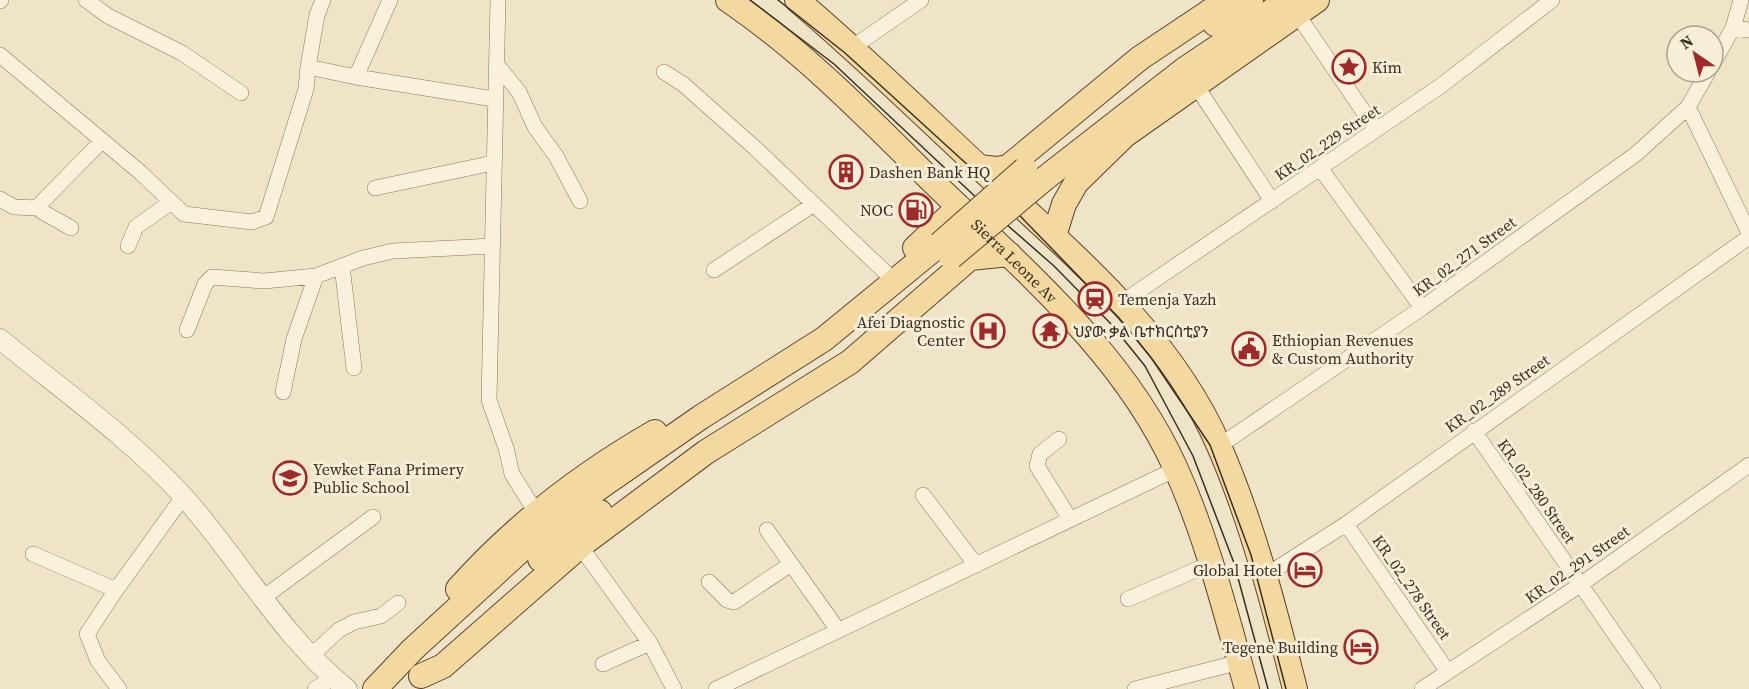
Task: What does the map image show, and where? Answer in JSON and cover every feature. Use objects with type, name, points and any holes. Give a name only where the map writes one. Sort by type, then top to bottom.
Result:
[{"type":"main road","name":"Sierra Leone Av","points":[[728,0],[800,54],[1052,295],[1119,376],[1150,421],[1176,469],[1212,563],[1247,689]]},
{"type":"main road","points":[[797,0],[853,47],[1054,236],[1121,303],[1158,346],[1189,392],[1219,446],[1265,576],[1294,689]]},
{"type":"main road","points":[[978,167],[997,169],[1008,167],[1140,58],[1227,0]]},
{"type":"main road","points":[[375,689],[412,650],[557,517],[701,417],[824,339],[945,250],[1035,174],[1127,82],[1251,0]]},
{"type":"main road","points":[[1035,174],[1185,69],[1293,7],[1317,0]]},
{"type":"main road","points":[[1054,236],[1064,204],[1076,183],[1137,124],[1195,84],[1293,7]]},
{"type":"main road","points":[[412,650],[425,625],[468,577],[537,514],[617,454],[838,316],[959,207]]},
{"type":"main road","points":[[414,682],[466,626],[568,534],[842,352],[945,250]]},
{"type":"main road","points":[[414,682],[443,666],[580,546],[705,452],[850,362],[970,258],[1009,254]]},
{"type":"street","points":[[86,0],[108,16],[182,53],[241,93]]},
{"type":"street","points":[[0,55],[141,173],[184,214],[194,217],[252,222],[266,217],[306,89],[317,15],[323,0]]},
{"type":"street","points":[[356,77],[390,0]]},
{"type":"street","points":[[498,0],[489,400],[506,448],[512,474],[537,514]]},
{"type":"street","points":[[853,47],[921,0]]},
{"type":"street","points":[[1725,42],[1733,28],[1741,0]]},
{"type":"street","name":"KR_02_229 Street","points":[[1121,303],[1442,85],[1548,1]]},
{"type":"street","points":[[1293,7],[1376,130]]},
{"type":"street","points":[[1733,28],[1749,30]]},
{"type":"street","points":[[498,66],[519,92],[535,127],[556,156],[580,201]]},
{"type":"street","points":[[308,67],[494,99]]},
{"type":"street","points":[[664,72],[683,84],[887,274]]},
{"type":"street","points":[[1195,84],[1272,201]]},
{"type":"street","name":"KR_02_271 Street","points":[[1219,446],[1422,308],[1635,154],[1688,107],[1701,84]]},
{"type":"street","points":[[1688,107],[1749,235]]},
{"type":"street","points":[[39,208],[102,141]]},
{"type":"street","points":[[375,188],[493,163]]},
{"type":"street","points":[[1320,168],[1422,308]]},
{"type":"street","points":[[0,200],[14,207],[39,208],[71,228]]},
{"type":"street","points":[[128,246],[136,227],[170,203]]},
{"type":"street","points":[[714,270],[814,204]]},
{"type":"street","name":"KR_02_289 Street","points":[[1265,576],[1346,524],[1749,235]]},
{"type":"street","points":[[187,330],[205,284],[212,277],[264,281],[315,276],[393,251],[493,246]]},
{"type":"street","points":[[342,266],[354,368]]},
{"type":"street","points":[[283,392],[294,339],[315,276]]},
{"type":"street","points":[[0,339],[140,453],[183,497],[312,655],[340,683]]},
{"type":"street","name":"KR_02_280 Street","points":[[1474,431],[1653,689]]},
{"type":"street","points":[[1059,439],[1040,454],[1037,466],[1070,519]]},
{"type":"street","name":"KR_02_291 Street","points":[[1422,689],[1581,585],[1749,465]]},
{"type":"street","points":[[716,689],[1176,469]]},
{"type":"street","points":[[923,495],[976,565]]},
{"type":"street","points":[[119,689],[98,661],[87,634],[183,497]]},
{"type":"street","points":[[264,597],[374,517]]},
{"type":"street","name":"KR_02_278 Street","points":[[1346,524],[1448,672]]},
{"type":"street","points":[[767,530],[838,630]]},
{"type":"street","points":[[580,546],[650,643],[674,689]]},
{"type":"street","points":[[33,554],[116,590]]},
{"type":"street","points":[[1128,599],[1212,563]]},
{"type":"street","points":[[710,582],[727,600],[734,602],[791,564]]},
{"type":"street","points":[[312,655],[339,630],[354,622],[381,616],[398,603]]},
{"type":"street","points":[[603,664],[650,643]]},
{"type":"street","points":[[1135,689],[1240,662]]},
{"type":"street","points":[[315,689],[340,683]]},
{"type":"tram line","points":[[750,0],[834,64],[982,203],[1054,266],[1112,325],[1145,366],[1193,456],[1234,563],[1268,689]]},
{"type":"tram line","points":[[778,0],[845,53],[994,189],[1119,318],[1152,359],[1210,445],[1251,555],[1286,689]]},
{"type":"place","name":"Kim","points":[[1349,67]]},
{"type":"place","name":"Dashen Bank HQ","points":[[846,172]]},
{"type":"place","name":"NOC","points":[[916,210]]},
{"type":"place","name":"Temenja Yazh","points":[[1095,299]]},
{"type":"place","name":"Afei Diagnostic Center","points":[[988,331]]},
{"type":"place","name":"ህያው ቃል ቤተክርስቲያን","points":[[1050,331]]},
{"type":"place","name":"Ethiopian Revenues & Custom Authority","points":[[1249,349]]},
{"type":"place","name":"Yewket Fana Primery Public School","points":[[290,478]]},
{"type":"place","name":"Global Hotel","points":[[1305,570]]},
{"type":"place","name":"Tegene Building","points":[[1361,647]]}]
